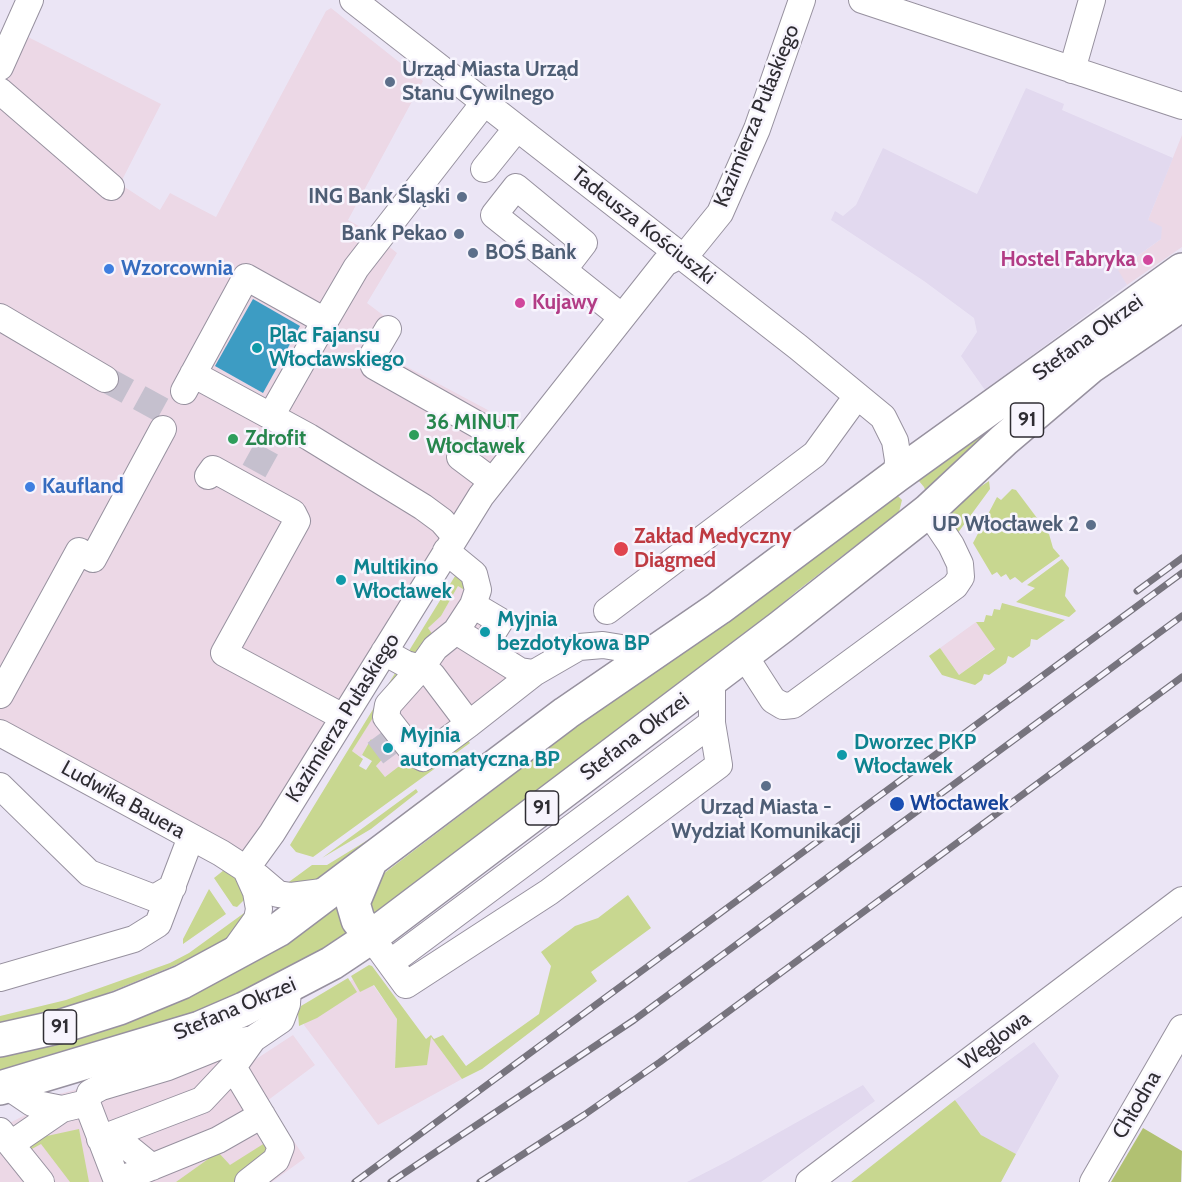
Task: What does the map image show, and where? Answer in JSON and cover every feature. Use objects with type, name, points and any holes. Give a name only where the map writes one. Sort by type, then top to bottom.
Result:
[{"type":"main road","name":"Stefana Okrzei","points":[[0,1040],[62,1026],[119,1008],[182,982],[278,930],[566,713],[719,608],[887,482],[1182,270]]},
{"type":"main road","name":"Stefana Okrzei","points":[[3,1087],[200,1028],[288,988],[371,936],[884,547],[928,511],[1004,440],[1090,366],[1182,304]]},
{"type":"main road","points":[[884,547],[912,505],[912,496],[900,485],[887,482]]},
{"type":"main road","points":[[370,862],[353,903],[358,920],[371,936]]},
{"type":"street","points":[[0,67],[30,0]]},
{"type":"street","name":"Tadeusza Kościuszki","points":[[353,0],[679,254],[883,417],[892,431],[898,460],[887,482]]},
{"type":"street","name":"Kazimierza Pułaskiego","points":[[246,868],[272,833],[450,544],[492,481],[665,263],[690,250],[727,200],[756,129],[802,0]]},
{"type":"street","points":[[862,0],[1182,106]]},
{"type":"street","points":[[1072,70],[1092,0]]},
{"type":"street","points":[[0,91],[111,187]]},
{"type":"street","points":[[271,416],[356,268],[434,164],[484,103]]},
{"type":"street","points":[[484,169],[516,128]]},
{"type":"street","points":[[564,269],[622,317]]},
{"type":"street","points":[[325,321],[246,277],[188,382],[271,416],[423,507],[442,521],[450,544],[474,573],[481,610],[470,640]]},
{"type":"street","points":[[0,317],[105,380]]},
{"type":"street","points":[[388,329],[371,358],[374,366],[503,437],[517,447]]},
{"type":"street","points":[[607,611],[815,454],[857,396]]},
{"type":"street","points":[[0,695],[79,551],[93,559],[163,429]]},
{"type":"street","points":[[460,457],[492,481]]},
{"type":"street","points":[[208,476],[213,469],[250,479],[293,513],[297,521],[224,653],[343,717]]},
{"type":"street","points":[[744,655],[773,700],[783,706],[792,705],[955,586],[961,577],[960,564],[951,545],[928,511]]},
{"type":"street","points":[[378,735],[377,722],[388,705],[421,668],[435,648],[470,640],[520,672],[534,673]]},
{"type":"street","points":[[396,759],[406,764],[423,758],[534,673],[579,647],[603,645],[652,653]]},
{"type":"street","points":[[384,652],[432,675],[469,723]]},
{"type":"street","points":[[371,936],[406,985],[527,906],[719,765],[712,723],[712,679]]},
{"type":"street","points":[[388,705],[386,717],[414,753],[423,758]]},
{"type":"street","points":[[390,963],[712,723]]},
{"type":"street","name":"Ludwika Bauera","points":[[0,733],[246,868],[278,894],[291,896],[331,891]]},
{"type":"street","points":[[0,786],[89,873],[154,898],[173,887]]},
{"type":"street","points":[[0,978],[134,939],[162,919],[191,837]]},
{"type":"street","points":[[228,959],[257,919],[259,909],[256,892],[246,868]]},
{"type":"street","points":[[512,870],[527,906]]},
{"type":"street","name":"Węglowa","points":[[809,1182],[1182,900]]},
{"type":"street","points":[[108,1136],[202,1100],[232,1067],[253,1039],[281,1020],[287,1004],[288,988]]},
{"type":"street","name":"Chłodna","points":[[1093,1182],[1182,1028]]},
{"type":"street","points":[[41,1182],[6,1137],[62,1109],[87,1103],[94,1090],[168,1067],[225,1044],[253,1039]]},
{"type":"street","points":[[232,1067],[278,1140],[279,1154],[269,1167],[248,1182]]},
{"type":"street","points":[[3,1087],[35,1104],[62,1109]]},
{"type":"street","points":[[202,1100],[218,1140]]},
{"type":"street","points":[[87,1103],[108,1136],[117,1181],[218,1140],[262,1114]]},
{"type":"shaded area","points":[[331,8],[423,81],[348,220],[375,235],[397,253],[367,303],[396,325],[381,353],[529,432],[246,869],[0,733],[0,96],[26,36],[161,104],[120,184],[160,210],[170,193],[216,217],[326,11]]},
{"type":"shaded area","points":[[1026,88],[1064,104],[1062,110],[1173,158],[1148,220],[1162,227],[1161,239],[1118,270],[1127,285],[985,390],[961,356],[977,332],[974,318],[924,281],[831,220],[835,211],[843,216],[856,205],[883,148],[977,194]]},
{"type":"shaded area","points":[[1182,135],[1182,247],[1127,285],[1117,271],[1161,239],[1148,220]]},
{"type":"shaded area","points":[[458,586],[466,591],[501,636],[520,648],[521,666],[419,768],[398,767],[385,777],[376,766],[379,760],[371,739],[361,757],[352,751],[428,628],[441,616]]},
{"type":"shaded area","points":[[976,622],[995,648],[959,675],[940,648]]},
{"type":"shaded area","points":[[364,972],[397,1019],[395,1067],[431,1037],[462,1079],[378,1125],[304,1025],[307,1009]]},
{"type":"shaded area","points":[[293,1035],[315,1065],[267,1101],[305,1158],[272,1182],[0,1182],[0,1128],[31,1112],[52,1096],[104,1082],[225,1040],[249,1074],[250,1063]]},
{"type":"shaded area","points":[[1034,1042],[1059,1076],[1016,1154],[982,1136],[955,1100]]},
{"type":"shaded area","points":[[863,1085],[875,1101],[761,1182],[687,1182],[728,1161]]},
{"type":"green space","points":[[1123,325],[927,495],[924,487],[913,474]]},
{"type":"green space","points":[[989,481],[990,489],[957,534],[945,510]]},
{"type":"green space","points":[[1012,489],[1016,490],[1049,534],[1053,548],[1060,556],[1022,583],[1015,577],[1010,580],[1006,574],[1001,577],[997,572],[992,575],[973,543],[997,497],[1001,500]]},
{"type":"green space","points":[[895,493],[902,500],[899,512],[797,591],[719,658],[380,915],[374,914],[365,901],[374,881],[504,782],[547,744]]},
{"type":"green space","points":[[1062,559],[1069,568],[1065,596],[1076,611],[1069,617],[1016,602],[1035,588],[1027,585]]},
{"type":"green space","points":[[460,568],[466,591],[458,586],[441,616],[428,628],[433,635],[432,641],[415,654],[407,654]]},
{"type":"green space","points":[[1002,603],[1065,620],[1037,640],[1031,639],[1030,646],[1013,658],[1008,656],[1006,663],[989,675],[984,674],[982,680],[975,685],[942,675],[929,656],[940,648],[959,675],[995,649],[976,622],[984,622],[986,615],[992,616],[994,609],[1000,610]]},
{"type":"green space","points":[[397,670],[400,675],[352,751],[363,759],[359,766],[366,770],[372,761],[362,755],[371,739],[385,756],[376,766],[385,777],[398,767],[419,768],[465,737],[470,743],[313,857],[296,852],[290,845]]},
{"type":"green space","points":[[416,789],[418,792],[371,829],[322,858]]},
{"type":"green space","points":[[418,802],[404,821],[360,847],[312,883],[282,887],[312,865],[327,865],[376,835]]},
{"type":"green space","points":[[224,870],[240,879],[245,899],[237,907],[233,906],[214,878]]},
{"type":"green space","points":[[209,889],[226,914],[183,944],[183,939]]},
{"type":"green space","points":[[628,895],[651,928],[591,972],[597,981],[482,1069],[462,1079],[431,1037],[427,1065],[395,1068],[397,1019],[374,985],[360,992],[351,976],[369,965],[372,966],[426,1039],[431,1035],[434,1039],[443,1035],[466,1066],[539,1014],[551,966],[541,952],[575,926],[598,918]]},
{"type":"green space","points":[[342,897],[356,933],[251,995],[0,1077],[0,1050]]},
{"type":"green space","points":[[251,908],[234,935],[178,964],[103,995],[0,1029],[0,1016],[66,1000],[170,963],[189,953]]},
{"type":"green space","points":[[348,978],[357,992],[317,1018],[299,1026],[298,1013],[301,1006]]},
{"type":"green space","points":[[955,1100],[981,1135],[1016,1154],[1001,1182],[851,1182]]},
{"type":"green space","points":[[1143,1128],[1182,1151],[1181,1182],[1111,1182]]},
{"type":"green space","points":[[79,1129],[89,1182],[70,1182],[41,1144],[30,1150],[29,1144],[33,1139]]},
{"type":"green space","points":[[268,1141],[271,1150],[239,1182],[176,1182],[218,1152],[230,1165]]},
{"type":"water","points":[[253,299],[300,326],[263,393],[215,366]]},
{"type":"tunnel","points":[[105,379],[171,415]]},
{"type":"tunnel","points":[[254,471],[281,422]]},
{"type":"tunnel","points":[[378,735],[396,759]]},
{"type":"railway","points":[[1137,591],[1182,558]]},
{"type":"railway","points":[[355,1182],[1182,573]]},
{"type":"railway","points":[[391,1182],[634,1020],[1182,616]]},
{"type":"railway","points":[[480,1182],[584,1115],[660,1062],[1182,677]]},
{"type":"place","name":"Urząd Miasta Urząd Stanu Cywilnego","points":[[390,82]]},
{"type":"place","name":"ING Bank Śląski","points":[[462,197]]},
{"type":"place","name":"Bank Pekao","points":[[459,234]]},
{"type":"place","name":"BOŚ Bank","points":[[473,253]]},
{"type":"place","name":"Hostel Fabryka","points":[[1148,260]]},
{"type":"place","name":"Wzorcownia","points":[[109,269]]},
{"type":"place","name":"Kujawy","points":[[520,303]]},
{"type":"place","name":"Plac Fajansu Włocławskiego","points":[[257,348]]},
{"type":"place","name":"36 MINUT Włocławek","points":[[414,435]]},
{"type":"place","name":"Zdrofit","points":[[233,439]]},
{"type":"place","name":"Kaufland","points":[[30,487]]},
{"type":"place","name":"UP Włocławek 2","points":[[1091,525]]},
{"type":"place","name":"Zakład Medyczny Diagmed","points":[[621,549]]},
{"type":"place","name":"Multikino Włocławek","points":[[341,580]]},
{"type":"place","name":"Myjnia bezdotykowa BP","points":[[485,632]]},
{"type":"place","name":"Myjnia automatyczna BP","points":[[388,748]]},
{"type":"place","name":"Dworzec PKP Włocławek","points":[[842,755]]},
{"type":"place","name":"Urząd Miasta - Wydział Komunikacji","points":[[766,786]]},
{"type":"place","name":"Włocławek","points":[[897,804]]}]
